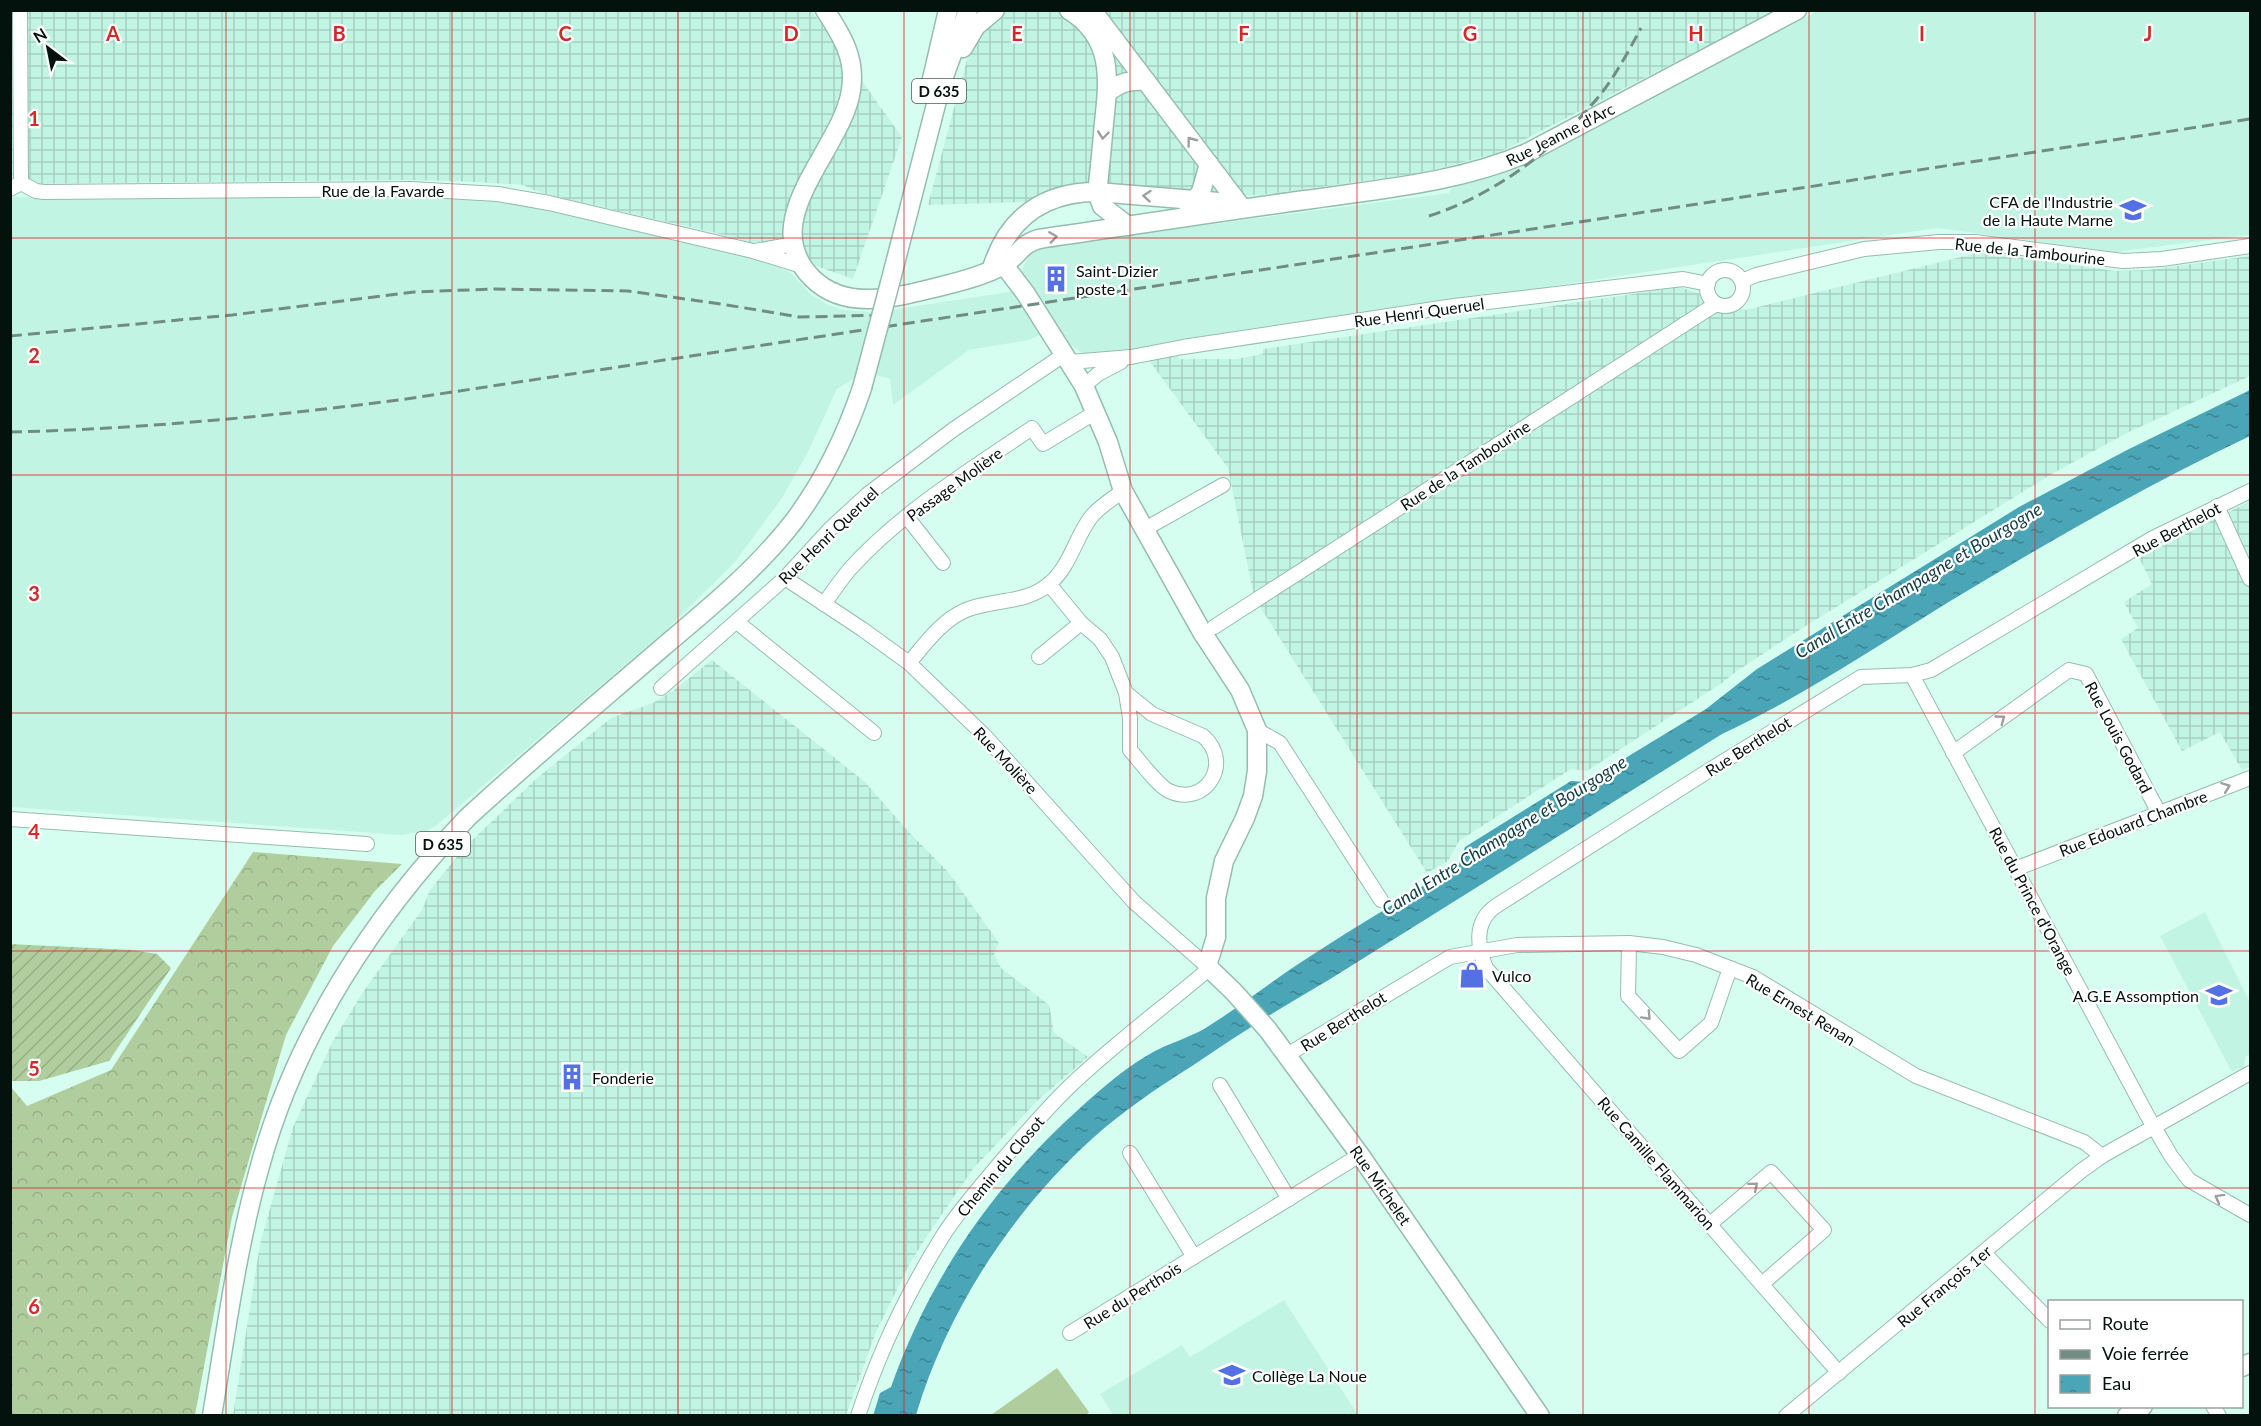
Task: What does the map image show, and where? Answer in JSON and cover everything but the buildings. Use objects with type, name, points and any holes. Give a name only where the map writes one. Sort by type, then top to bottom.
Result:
[{"type":"main road","points":[[825,10],[849,50],[852,63],[851,92],[842,118],[799,202],[793,230],[794,244],[802,266],[816,282],[834,294],[864,300],[880,299],[936,287],[997,268],[1017,281],[1084,386],[1108,442],[1123,491],[1202,632],[1240,690],[1257,730],[1257,771],[1253,796],[1224,861],[1216,898],[1216,937],[1207,966]]},
{"type":"main road","points":[[906,216],[923,116],[948,10]]},
{"type":"main road","name":"D 635","points":[[212,1416],[239,1256],[260,1164],[288,1084],[310,1036],[356,956],[435,852],[504,784],[708,609],[774,545],[794,521],[824,474],[845,434],[862,388],[940,85],[968,10]]},
{"type":"main road","points":[[917,174],[963,46],[976,26],[995,10]]},
{"type":"main road","points":[[1069,10],[1087,24],[1101,45],[1107,68],[1107,93],[1097,192],[1102,206],[1128,226]]},
{"type":"main road","points":[[1092,10],[1239,204]]},
{"type":"main road","name":"Rue Jeanne d'Arc","points":[[997,268],[1032,241],[1436,180],[1505,162],[1527,153],[1797,10]]},
{"type":"main road","points":[[1107,93],[1122,83],[1135,80],[1146,81]]},
{"type":"main road","points":[[1167,220],[1196,200],[1204,184],[1209,164]]},
{"type":"main road","name":"Rue Jeanne d'Arc","points":[[997,268],[999,251],[1010,232],[1036,207],[1061,195],[1097,192],[1268,205]]},
{"type":"main road","name":"Rue Michelet","points":[[1207,966],[1234,992],[1287,1055],[1360,1155],[1540,1416]]},
{"type":"street","points":[[16,186],[20,10]]},
{"type":"street","name":"Rue de la Favarde","points":[[16,186],[44,192],[411,189],[498,194],[549,202],[753,251],[802,266]]},
{"type":"street","name":"Rue de la Tambourine","points":[[1742,281],[1756,275],[1864,249],[1939,242],[1975,242],[2123,261],[2162,259],[2250,246]]},
{"type":"street","name":"Rue de la Favarde","points":[[753,251],[794,244]]},
{"type":"street","points":[[1724,270],[1735,273],[1742,281],[1743,292],[1737,302],[1727,306],[1716,303],[1709,295],[1708,284],[1714,274],[1724,270]]},
{"type":"street","name":"Rue Henri Queruel","points":[[661,688],[785,578],[830,529],[868,494],[954,429],[1067,358],[1131,357],[1454,306],[1683,279],[1708,284]]},
{"type":"street","name":"Rue de la Tambourine","points":[[1214,627],[1716,303]]},
{"type":"street","name":"Rue Henri Queruel","points":[[1084,386],[1098,374],[1131,357]]},
{"type":"street","name":"Passage Molière","points":[[824,604],[848,571],[908,517],[944,489],[1032,428],[1043,444],[1096,411]]},
{"type":"street","points":[[1144,529],[1223,485]]},
{"type":"street","points":[[909,663],[929,639],[965,610],[1017,599],[1049,584],[1062,569],[1090,519],[1101,507],[1123,491]]},
{"type":"street","name":"Rue Berthelot","points":[[1287,1055],[1442,960],[1479,950],[1482,920],[1488,911],[1861,677],[1912,675],[1931,670],[2153,538],[2250,491]]},
{"type":"street","points":[[2217,506],[2250,579]]},
{"type":"street","points":[[908,517],[943,563]]},
{"type":"street","name":"Rue Molière","points":[[785,578],[909,663],[985,736],[1134,902],[1207,966]]},
{"type":"street","points":[[1049,584],[1081,623],[1100,639],[1112,657],[1126,693],[1130,718],[1130,750],[1167,790],[1187,795],[1203,789],[1216,772],[1217,762],[1208,741],[1203,736],[1152,714],[1126,693]]},
{"type":"street","points":[[737,622],[874,733]]},
{"type":"street","points":[[1039,657],[1081,623]]},
{"type":"street","name":"Rue Louis Godard","points":[[1953,753],[2069,670],[2086,674],[2159,813]]},
{"type":"street","name":"Rue du Prince d'Orange","points":[[1912,675],[2153,1127],[2171,1156],[2189,1180],[2250,1215]]},
{"type":"street","points":[[1257,730],[1280,743],[1381,900]]},
{"type":"street","name":"Rue Edouard Chambre","points":[[2015,869],[2250,778]]},
{"type":"street","points":[[10,819],[367,844]]},
{"type":"street","points":[[1629,944],[1628,996],[1680,1051],[1711,1023],[1730,969]]},
{"type":"street","name":"Rue Ernest Renan","points":[[1479,950],[1517,945],[1629,944],[1663,947],[1696,955],[1753,977],[1916,1076],[2084,1142],[2102,1156]]},
{"type":"street","name":"Rue Camille Flammarion","points":[[1479,950],[1486,968],[1839,1373]]},
{"type":"street","name":"Chemin du Closot","points":[[858,1416],[870,1378],[918,1277],[945,1233],[978,1188],[1070,1087],[1110,1050],[1204,974],[1207,966]]},
{"type":"street","points":[[2153,1127],[2250,1073]]},
{"type":"street","points":[[1220,1085],[1289,1199]]},
{"type":"street","name":"Rue François 1er","points":[[1786,1416],[2081,1171],[2102,1156],[2153,1127]]},
{"type":"street","name":"Rue du Perthois","points":[[1130,1153],[1194,1257]]},
{"type":"street","name":"Rue du Perthois","points":[[1070,1333],[1360,1155]]},
{"type":"street","points":[[1710,1224],[1771,1172],[1824,1230],[1762,1284]]},
{"type":"street","points":[[1984,1253],[2048,1320]]},
{"type":"shaded area","points":[[10,11],[812,11],[902,137],[853,279],[737,238],[541,193],[523,185],[401,180],[11,184]]},
{"type":"shaded area","points":[[986,11],[1775,11],[1498,153],[1422,173],[1261,195],[928,205],[968,56]]},
{"type":"shaded area","points":[[1818,11],[2250,11],[2250,235],[2115,252],[1937,228],[1094,355],[1082,353],[1047,332],[1029,340],[969,350],[893,405],[890,379],[876,375],[855,378],[837,389],[807,454],[782,498],[735,562],[667,629],[437,825],[427,831],[402,835],[11,807],[10,197],[401,195],[506,201],[548,207],[767,262],[791,273],[810,294],[828,305],[844,310],[877,312],[1035,290],[1021,272],[1032,248],[1449,193],[1452,188],[1501,174],[1534,161]]},
{"type":"shaded area","points":[[1981,252],[2115,271],[2148,270],[2250,256],[2250,376],[2129,432],[2055,472],[1796,632],[1587,771],[1571,769],[1459,841],[1448,861],[1427,873],[1254,597],[1228,468],[1148,359],[1175,354],[1180,359],[1236,359],[1263,354],[1263,349],[1680,287],[1746,310]]},
{"type":"shaded area","points":[[2250,501],[2250,767],[2242,770],[2220,732],[2182,751],[2121,639],[2138,628],[2124,602],[2152,584],[2139,558]]},
{"type":"shaded area","points":[[712,660],[865,782],[949,873],[999,943],[994,954],[1001,968],[1049,1005],[1054,1033],[1088,1057],[1037,1101],[973,1169],[927,1236],[909,1265],[876,1332],[846,1415],[233,1415],[260,1244],[293,1127],[333,1041],[363,992],[422,910],[430,890],[464,848],[536,779],[611,718],[653,703],[673,691]]},
{"type":"shaded area","name":"A.G.E Assomption","points":[[2205,912],[2250,1002],[2250,1054],[2245,1057],[2244,1067],[2232,1072],[2160,936]]},
{"type":"shaded area","name":"Collège La Noue","points":[[1284,1300],[1358,1415],[1113,1415],[1100,1394],[1182,1345],[1190,1357]]},
{"type":"green space","points":[[253,852],[402,864],[375,891],[333,946],[286,1035],[232,1217],[195,1415],[11,1415],[11,1087],[27,1106],[111,1070]]},
{"type":"green space","points":[[10,944],[132,950],[157,954],[171,968],[109,1061],[39,1081],[11,1081]]},
{"type":"green space","points":[[1057,1368],[1089,1412],[1085,1416],[991,1415]]},
{"type":"water","name":"Canal Entre Champagne et Bourgogne","points":[[2250,390],[2250,436],[2096,516],[1947,603],[1808,689],[1722,734],[1258,1022],[1128,1109],[1104,1128],[1063,1167],[1010,1230],[964,1301],[945,1338],[916,1415],[873,1416],[880,1393],[891,1387],[924,1309],[967,1236],[1019,1169],[1048,1138],[1125,1070],[1155,1051],[1204,1029],[1309,957],[1459,864],[1465,847],[1571,781],[1586,782],[1706,709],[1757,669],[2019,507],[2129,449]]},
{"type":"railway","points":[[1429,216],[1478,196],[1523,168],[1544,151],[1583,115],[1600,95],[1641,28]]},
{"type":"railway","points":[[10,432],[209,421],[406,399],[2250,119]]},
{"type":"railway","points":[[10,336],[232,315],[414,292],[494,289],[628,291],[799,317],[892,315]]},
{"type":"place","name":"CFA de l'Industrie de la Haute Marne","points":[[2133,210]]},
{"type":"place","name":"Saint-Dizier poste 1","points":[[1056,279]]},
{"type":"place","name":"Vulco","points":[[1472,975]]},
{"type":"place","name":"A.G.E Assomption","points":[[2219,995]]},
{"type":"place","name":"Fonderie","points":[[572,1077]]},
{"type":"place","name":"Collège La Noue","points":[[1232,1375]]}]
